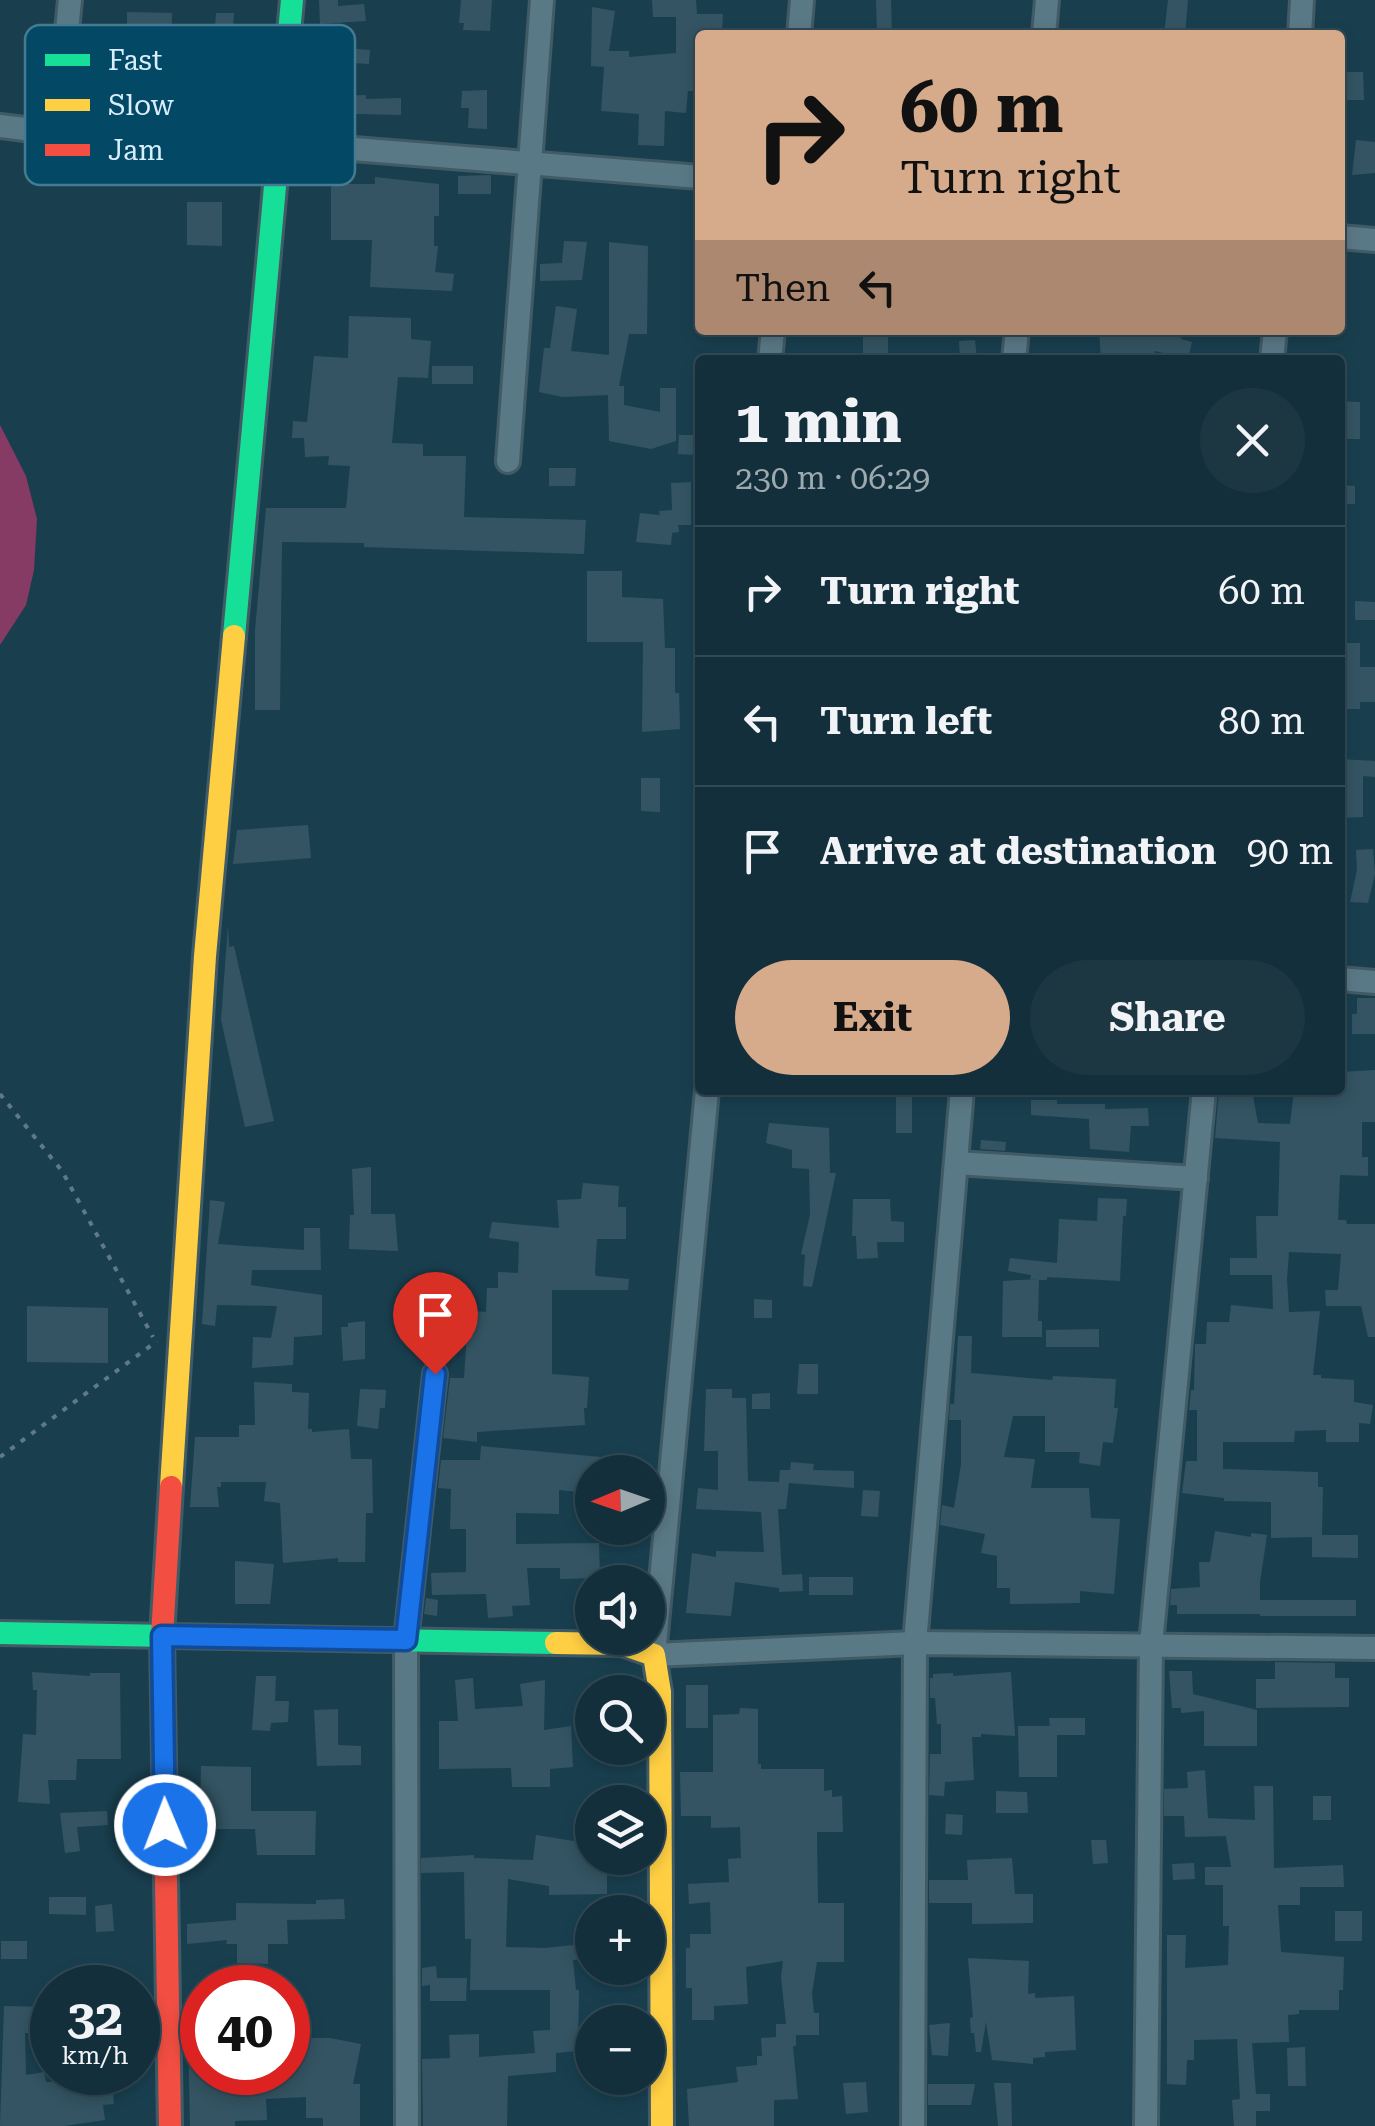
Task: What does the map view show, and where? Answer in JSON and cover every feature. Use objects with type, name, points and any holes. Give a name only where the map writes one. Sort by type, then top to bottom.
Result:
[{"type":"street","points":[[68,25],[70,0]]},
{"type":"street","points":[[290,25],[292,0]]},
{"type":"street","points":[[508,460],[542,0]]},
{"type":"street","points":[[799,30],[802,0]]},
{"type":"street","points":[[1044,30],[1047,0]]},
{"type":"street","points":[[1300,30],[1302,0]]},
{"type":"street","points":[[0,126],[25,129]]},
{"type":"street","points":[[355,149],[695,176]]},
{"type":"street","points":[[170,2126],[162,1636],[205,956],[276,185]]},
{"type":"street","points":[[1345,237],[1375,240]]},
{"type":"street","points":[[1345,979],[1375,982]]},
{"type":"street","points":[[662,1565],[707,1095]]},
{"type":"street","points":[[914,2126],[915,1643],[962,1095]]},
{"type":"street","points":[[1146,2126],[1151,1644],[1204,1095]]},
{"type":"street","points":[[956,1163],[1196,1178]]},
{"type":"street","points":[[407,2126],[406,1640],[435,1374]]},
{"type":"street","points":[[0,1634],[575,1643]]},
{"type":"street","points":[[665,1654],[915,1643],[1375,1648]]},
{"type":"street","points":[[654,1655],[660,1692],[662,2126]]},
{"type":"path","points":[[0,1094],[62,1171],[156,1341],[0,1457]]},
{"type":"shaded area","points":[[0,425],[26,476],[37,519],[34,570],[26,605],[0,645]]},
{"type":"building","points":[[319,0],[338,0],[338,6],[364,4],[366,21],[320,24]]},
{"type":"building","points":[[461,0],[492,0],[490,31],[463,30],[464,23],[459,23]]},
{"type":"building","points":[[652,0],[696,0],[697,14],[723,14],[722,30],[695,30],[695,91],[688,91],[686,113],[665,111],[664,146],[638,145],[639,114],[601,111],[604,67],[591,66],[592,7],[615,11],[609,51],[629,51],[629,57],[676,53],[676,17],[653,17]]},
{"type":"building","points":[[876,0],[891,0],[892,30],[877,30]]},
{"type":"building","points":[[1168,0],[1188,0],[1185,30],[1165,30]]},
{"type":"building","points":[[127,12],[172,13],[172,25],[127,25]]},
{"type":"building","points":[[216,13],[234,13],[233,25],[215,25]]},
{"type":"building","points":[[355,49],[370,50],[369,64],[355,63]]},
{"type":"building","points":[[1345,72],[1363,72],[1364,100],[1345,100]]},
{"type":"building","points":[[487,90],[487,129],[468,128],[469,108],[461,108],[462,91]]},
{"type":"building","points":[[355,95],[366,95],[366,99],[401,98],[401,115],[355,114]]},
{"type":"building","points":[[1356,140],[1375,142],[1375,173],[1352,175]]},
{"type":"building","points":[[491,175],[491,194],[458,194],[458,176]]},
{"type":"building","points":[[375,177],[439,184],[439,216],[434,216],[434,246],[438,246],[435,272],[454,274],[452,291],[370,287],[372,240],[331,240],[331,185],[375,184]]},
{"type":"building","points":[[187,202],[222,202],[222,246],[187,245]]},
{"type":"building","points":[[564,241],[587,242],[582,280],[540,281],[540,264],[562,263]]},
{"type":"building","points":[[609,242],[648,246],[647,334],[629,334],[619,386],[624,386],[624,405],[660,412],[660,388],[676,388],[676,441],[651,449],[609,441],[608,395],[562,397],[539,392],[544,348],[550,348],[556,306],[577,309],[571,351],[609,355]]},
{"type":"building","points":[[349,316],[411,318],[411,339],[431,341],[428,378],[398,377],[392,443],[423,444],[423,456],[466,456],[464,517],[586,520],[584,554],[282,542],[280,710],[255,710],[255,630],[266,508],[346,508],[350,466],[328,465],[329,456],[305,457],[304,438],[292,438],[293,421],[307,422],[314,356],[348,358]]},
{"type":"building","points":[[863,335],[888,335],[888,355],[863,355]]},
{"type":"building","points":[[1099,335],[1181,335],[1181,339],[1192,342],[1189,355],[1155,351],[1154,355],[1101,355]]},
{"type":"building","points":[[975,340],[976,355],[960,355],[959,341]]},
{"type":"building","points":[[432,366],[473,366],[473,384],[432,384]]},
{"type":"building","points":[[1345,401],[1360,402],[1360,439],[1345,439]]},
{"type":"building","points":[[679,435],[695,435],[695,455],[678,454]]},
{"type":"building","points":[[549,468],[576,468],[575,486],[549,486]]},
{"type":"building","points":[[691,482],[691,525],[678,525],[679,532],[672,533],[671,545],[636,542],[640,513],[660,515],[659,511],[672,510],[671,483]]},
{"type":"building","points":[[1345,485],[1355,486],[1355,504],[1345,504]]},
{"type":"building","points":[[587,571],[622,571],[622,597],[663,599],[665,648],[675,648],[680,729],[642,732],[643,642],[587,642]]},
{"type":"building","points":[[1355,601],[1375,602],[1375,620],[1355,620]]},
{"type":"building","points":[[1345,643],[1360,643],[1360,667],[1375,667],[1375,702],[1360,702],[1360,709],[1345,709]]},
{"type":"building","points":[[1345,759],[1375,761],[1375,777],[1363,776],[1363,817],[1345,818]]},
{"type":"building","points":[[641,778],[660,778],[660,812],[641,811]]},
{"type":"building","points":[[308,825],[311,858],[233,864],[237,830]]},
{"type":"building","points":[[1373,849],[1375,874],[1368,903],[1350,902],[1357,870],[1356,850]]},
{"type":"building","points":[[228,925],[229,947],[234,946],[274,1121],[245,1127],[221,1020]]},
{"type":"building","points":[[1357,998],[1375,998],[1375,1034],[1352,1034]]},
{"type":"building","points":[[1375,1070],[1375,1122],[1362,1122],[1362,1157],[1368,1157],[1368,1176],[1340,1175],[1338,1220],[1346,1220],[1347,1224],[1375,1224],[1375,1337],[1368,1337],[1361,1306],[1326,1306],[1325,1290],[1338,1290],[1341,1254],[1289,1252],[1289,1312],[1320,1311],[1313,1375],[1354,1380],[1354,1402],[1373,1405],[1370,1424],[1359,1423],[1359,1442],[1326,1442],[1326,1430],[1295,1431],[1294,1442],[1223,1442],[1223,1469],[1318,1472],[1318,1487],[1323,1487],[1322,1535],[1358,1535],[1358,1558],[1312,1557],[1312,1537],[1271,1538],[1271,1502],[1224,1501],[1182,1493],[1186,1461],[1197,1461],[1197,1410],[1189,1410],[1194,1390],[1195,1344],[1206,1344],[1207,1322],[1229,1322],[1231,1305],[1273,1309],[1272,1275],[1230,1275],[1230,1258],[1257,1258],[1256,1216],[1278,1216],[1280,1142],[1215,1138],[1219,1095],[1253,1095],[1258,1123],[1290,1124],[1293,1095],[1345,1095],[1345,1072]]},
{"type":"building","points":[[896,1095],[912,1095],[912,1133],[896,1133]]},
{"type":"building","points":[[1031,1100],[1105,1104],[1105,1109],[1148,1108],[1149,1126],[1131,1126],[1129,1152],[1090,1149],[1089,1119],[1031,1115]]},
{"type":"building","points":[[769,1123],[829,1128],[830,1173],[836,1173],[812,1287],[803,1286],[805,1255],[801,1254],[810,1215],[809,1169],[792,1168],[792,1150],[766,1143]]},
{"type":"building","points":[[981,1140],[1006,1142],[1005,1151],[980,1149]]},
{"type":"building","points":[[371,1167],[371,1214],[395,1214],[398,1251],[349,1249],[350,1215],[354,1215],[352,1169]]},
{"type":"building","points":[[583,1183],[619,1186],[618,1207],[626,1207],[626,1239],[597,1239],[595,1272],[596,1276],[629,1279],[628,1290],[552,1290],[552,1374],[589,1377],[585,1425],[477,1432],[477,1442],[443,1438],[450,1378],[464,1378],[467,1331],[446,1329],[448,1308],[486,1312],[487,1288],[498,1288],[498,1272],[518,1273],[519,1242],[489,1238],[492,1222],[559,1228],[557,1200],[581,1199]]},
{"type":"building","points":[[1098,1198],[1127,1199],[1120,1281],[1047,1277],[1039,1280],[1038,1321],[1042,1321],[1042,1337],[1002,1337],[1003,1281],[1037,1279],[1008,1271],[1010,1258],[1057,1263],[1059,1219],[1097,1221]]},
{"type":"building","points":[[853,1199],[890,1199],[891,1221],[904,1222],[904,1242],[877,1242],[878,1258],[857,1259],[856,1236],[852,1236]]},
{"type":"building","points":[[210,1200],[225,1202],[218,1244],[304,1250],[304,1228],[320,1228],[321,1270],[252,1270],[251,1285],[322,1295],[322,1335],[294,1337],[293,1365],[252,1368],[253,1337],[271,1338],[277,1306],[217,1305],[215,1326],[202,1324]]},
{"type":"building","points":[[754,1299],[772,1300],[772,1318],[754,1318]]},
{"type":"building","points":[[27,1306],[108,1308],[108,1363],[27,1362]]},
{"type":"building","points":[[365,1321],[365,1359],[343,1361],[341,1327]]},
{"type":"building","points":[[1099,1329],[1099,1347],[1046,1347],[1046,1330]]},
{"type":"building","points":[[958,1336],[972,1336],[971,1373],[1052,1380],[1053,1376],[1116,1379],[1114,1408],[1118,1408],[1113,1443],[1103,1442],[1100,1466],[1079,1463],[1080,1452],[1045,1452],[1045,1416],[1013,1416],[1004,1457],[1035,1459],[1031,1488],[1089,1488],[1091,1518],[1120,1519],[1114,1594],[1080,1591],[1080,1603],[1010,1604],[1010,1588],[997,1588],[997,1556],[981,1553],[985,1534],[940,1525],[942,1505],[954,1508],[961,1464],[961,1420],[949,1420],[950,1404],[954,1404]]},
{"type":"building","points":[[799,1364],[818,1364],[818,1394],[797,1394]]},
{"type":"building","points":[[254,1382],[292,1384],[292,1392],[309,1393],[308,1429],[349,1429],[351,1459],[372,1459],[373,1513],[366,1513],[365,1562],[338,1562],[338,1558],[283,1563],[280,1503],[264,1501],[266,1482],[221,1482],[221,1487],[217,1487],[219,1507],[190,1507],[195,1437],[239,1437],[239,1425],[255,1425]]},
{"type":"building","points":[[360,1389],[386,1390],[378,1429],[357,1426]]},
{"type":"building","points":[[706,1389],[732,1389],[732,1398],[746,1398],[748,1481],[779,1482],[780,1470],[790,1470],[791,1462],[814,1464],[813,1470],[854,1471],[854,1488],[789,1483],[786,1509],[778,1509],[782,1575],[802,1574],[803,1591],[779,1592],[779,1588],[735,1582],[731,1616],[686,1613],[692,1553],[716,1557],[716,1551],[764,1552],[761,1512],[696,1509],[698,1488],[718,1490],[718,1451],[704,1451]]},
{"type":"building","points":[[770,1393],[770,1409],[752,1409],[752,1394]]},
{"type":"building","points":[[481,1446],[579,1455],[575,1455],[575,1492],[559,1490],[559,1514],[516,1513],[516,1544],[599,1545],[600,1565],[575,1565],[575,1579],[560,1579],[560,1568],[527,1568],[530,1605],[512,1606],[513,1616],[488,1618],[486,1594],[432,1595],[431,1573],[466,1572],[466,1529],[450,1529],[451,1489],[438,1488],[441,1460],[480,1460]]},
{"type":"building","points":[[863,1490],[880,1491],[878,1517],[861,1516]]},
{"type":"building","points":[[1215,1531],[1251,1537],[1251,1533],[1267,1535],[1260,1614],[1177,1614],[1177,1605],[1170,1605],[1171,1589],[1200,1587],[1199,1562],[1210,1562]]},
{"type":"building","points":[[235,1561],[274,1564],[270,1604],[235,1604]]},
{"type":"building","points":[[809,1577],[853,1577],[853,1595],[809,1595]]},
{"type":"building","points":[[426,1598],[438,1600],[437,1616],[424,1614]]},
{"type":"building","points":[[1260,1600],[1356,1600],[1356,1616],[1260,1616]]},
{"type":"building","points":[[1275,1662],[1335,1663],[1335,1678],[1349,1678],[1349,1707],[1256,1708],[1256,1679],[1275,1679]]},
{"type":"building","points":[[1169,1671],[1192,1671],[1193,1694],[1257,1710],[1257,1746],[1204,1746],[1204,1711],[1181,1713],[1181,1708],[1172,1708]]},
{"type":"building","points":[[32,1672],[90,1676],[120,1673],[121,1759],[77,1759],[76,1780],[48,1780],[50,1804],[18,1802],[23,1734],[36,1735],[37,1690],[33,1690]]},
{"type":"building","points":[[1011,1672],[1015,1736],[972,1737],[974,1780],[945,1782],[944,1796],[929,1795],[930,1754],[941,1754],[941,1724],[937,1724],[935,1698],[930,1698],[930,1678],[933,1674]]},
{"type":"building","points":[[256,1676],[276,1676],[275,1701],[289,1701],[288,1722],[271,1723],[270,1731],[252,1730]]},
{"type":"building","points":[[473,1678],[475,1709],[523,1706],[520,1684],[545,1680],[544,1730],[571,1726],[573,1767],[550,1769],[550,1787],[512,1787],[511,1768],[439,1769],[439,1721],[458,1721],[455,1680]]},
{"type":"building","points":[[686,1685],[708,1685],[708,1728],[686,1728]]},
{"type":"building","points":[[740,1708],[758,1709],[761,1769],[824,1769],[824,1791],[832,1790],[832,1797],[842,1796],[843,1832],[817,1832],[818,1903],[844,1903],[844,1962],[817,1962],[812,1993],[814,2013],[819,2013],[819,2035],[796,2035],[793,2046],[798,2099],[774,2100],[774,2126],[689,2126],[687,2089],[738,2082],[736,2067],[757,2065],[757,2056],[762,2056],[761,2038],[776,2037],[776,2024],[786,2024],[783,1961],[746,1967],[748,2004],[714,2006],[714,2020],[692,2020],[692,1988],[686,1988],[690,1934],[711,1934],[710,1902],[689,1904],[688,1884],[729,1882],[728,1859],[741,1858],[740,1827],[711,1828],[711,1816],[681,1816],[680,1772],[713,1772],[713,1715],[739,1714]]},
{"type":"building","points":[[338,1709],[338,1745],[361,1746],[361,1765],[317,1766],[314,1710]]},
{"type":"building","points":[[1049,1718],[1085,1718],[1085,1735],[1057,1735],[1057,1777],[1019,1777],[1018,1726],[1050,1726]]},
{"type":"building","points":[[201,1766],[251,1767],[251,1811],[316,1811],[315,1855],[257,1855],[255,1829],[203,1829],[203,1851],[186,1851],[185,1816],[200,1816]]},
{"type":"building","points":[[1205,1770],[1208,1818],[1255,1820],[1254,1786],[1273,1786],[1274,1868],[1343,1865],[1344,1887],[1300,1887],[1300,1905],[1278,1905],[1281,1952],[1344,1957],[1343,1990],[1339,1990],[1339,2010],[1299,2010],[1299,2014],[1288,2015],[1289,2042],[1252,2043],[1256,2094],[1270,2094],[1270,2111],[1256,2111],[1256,2126],[1234,2126],[1232,2100],[1240,2099],[1237,2039],[1194,2040],[1194,2060],[1187,2060],[1186,2085],[1167,2084],[1167,1935],[1186,1935],[1185,1968],[1228,1965],[1229,1926],[1223,1926],[1223,1885],[1205,1885],[1205,1867],[1231,1867],[1226,1836],[1185,1837],[1184,1816],[1164,1816],[1164,1789],[1188,1788],[1187,1772]]},
{"type":"building","points":[[996,1791],[1027,1792],[1028,1813],[996,1813]]},
{"type":"building","points":[[1313,1796],[1331,1796],[1331,1820],[1313,1820]]},
{"type":"building","points":[[107,1811],[108,1825],[77,1827],[80,1851],[65,1853],[60,1813]]},
{"type":"building","points":[[946,1814],[963,1815],[962,1835],[945,1834]]},
{"type":"building","points":[[536,1835],[575,1841],[575,1875],[607,1875],[607,1894],[549,1895],[549,1886],[508,1879],[506,1947],[575,1945],[575,1985],[579,1990],[579,2005],[575,2005],[575,2051],[556,2053],[556,2072],[508,2076],[507,2126],[423,2126],[422,2059],[450,2058],[449,2035],[479,2034],[479,2057],[535,2053],[533,2031],[550,2030],[550,1990],[470,1990],[471,1939],[465,1939],[464,1872],[421,1873],[421,1858],[474,1855],[533,1860]]},
{"type":"building","points":[[1091,1840],[1106,1840],[1108,1863],[1093,1864]]},
{"type":"building","points":[[1012,1858],[1015,1894],[1033,1894],[1033,1923],[972,1924],[972,1903],[929,1903],[929,1880],[968,1880],[967,1860]]},
{"type":"building","points":[[1194,1863],[1195,1879],[1173,1880],[1172,1864]]},
{"type":"building","points":[[49,1897],[86,1897],[86,1915],[49,1914]]},
{"type":"building","points":[[344,1899],[345,1919],[287,1920],[288,1944],[268,1944],[268,1964],[237,1963],[237,1944],[226,1944],[227,1940],[187,1944],[187,1924],[236,1920],[236,1903],[316,1904],[316,1900]]},
{"type":"building","points":[[112,1904],[114,1931],[96,1932],[95,1906]]},
{"type":"building","points":[[1335,1911],[1362,1911],[1362,1941],[1335,1941]]},
{"type":"building","points":[[1,1941],[27,1941],[27,1959],[1,1959]]},
{"type":"building","points":[[968,1958],[1029,1961],[1028,1994],[1035,1993],[1035,1998],[1074,1996],[1076,2050],[1045,2052],[1045,2057],[1033,2058],[1033,2064],[992,2060],[986,2022],[981,2052],[976,2052],[971,2033]]},
{"type":"building","points":[[436,1966],[437,1978],[467,1978],[466,2001],[430,2001],[430,1985],[422,1986],[422,1968]]},
{"type":"building","points":[[4,2006],[30,2007],[30,2033],[25,2033],[30,2095],[113,2095],[114,2104],[103,2105],[105,2120],[64,2126],[0,2126]]},
{"type":"building","points":[[950,2023],[948,2056],[932,2055],[929,2025]]},
{"type":"building","points":[[310,2038],[361,2044],[353,2084],[360,2084],[360,2126],[323,2126],[323,2118],[306,2118],[306,2097],[266,2099],[267,2120],[235,2121],[235,2126],[190,2126],[189,2095],[310,2095]]},
{"type":"building","points":[[1305,2047],[1306,2086],[1288,2086],[1287,2048]]},
{"type":"building","points":[[866,2082],[868,2112],[846,2114],[843,2083]]},
{"type":"building","points":[[994,2083],[1011,2083],[1012,2126],[998,2126]]},
{"type":"building","points":[[928,2084],[975,2084],[971,2105],[928,2105]]},
{"type":"traffic: fast","points":[[290,25],[292,0]]},
{"type":"traffic: fast","points":[[234,636],[275,185]]},
{"type":"traffic: fast","points":[[0,1633],[556,1643]]},
{"type":"traffic: slow","points":[[171,1487],[205,956],[234,636]]},
{"type":"traffic: slow","points":[[556,1643],[622,1644],[654,1655],[660,1692],[662,2126]]},
{"type":"traffic: jam","points":[[170,2126],[162,1636],[171,1487]]},
{"type":"route","points":[[165,1825],[162,1636],[406,1640],[435,1374]]}]
